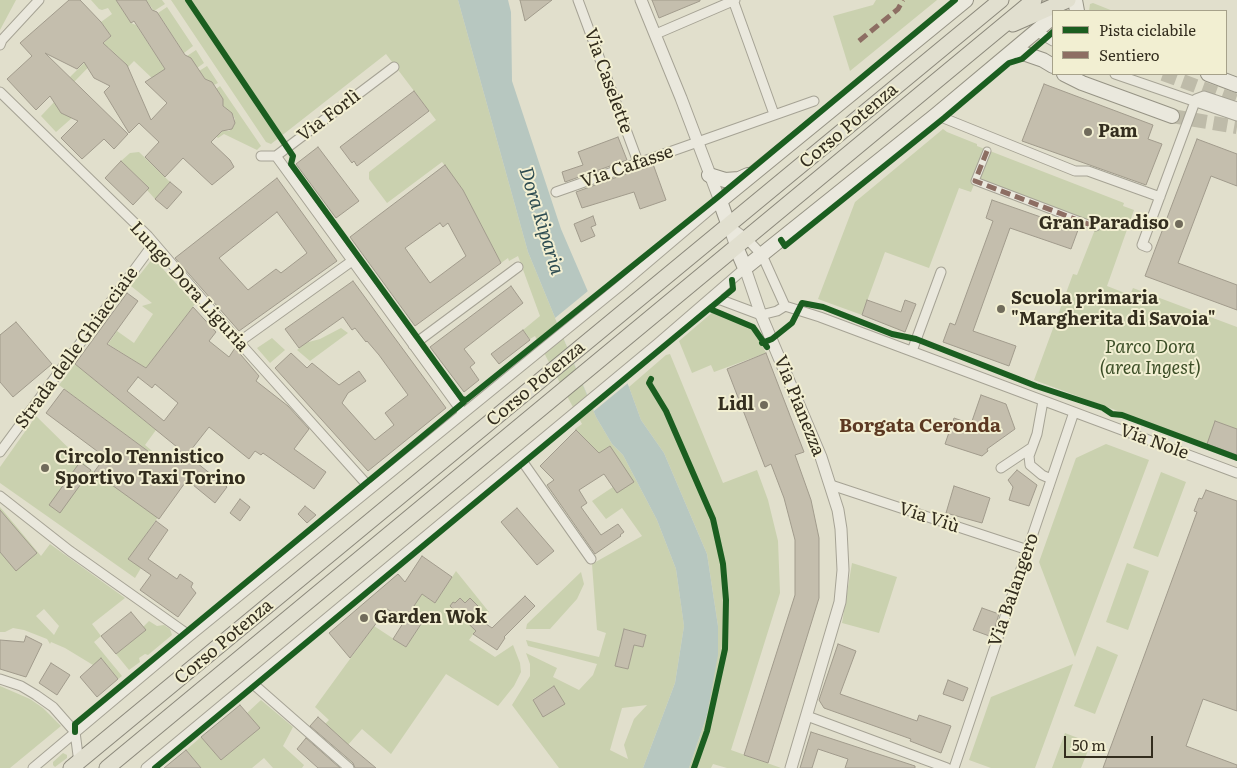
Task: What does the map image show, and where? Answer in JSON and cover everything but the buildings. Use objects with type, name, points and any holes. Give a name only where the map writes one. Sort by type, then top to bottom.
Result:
[{"type":"main road","name":"Corso Potenza","points":[[720,201],[966,0]]},
{"type":"main road","name":"Corso Potenza","points":[[77,766],[1001,0]]},
{"type":"main road","name":"Corso Potenza","points":[[107,768],[1034,0]]},
{"type":"main road","points":[[1000,29],[1068,0]]},
{"type":"main road","points":[[1061,10],[1075,0]]},
{"type":"main road","points":[[745,268],[936,115],[1052,18]]},
{"type":"main road","points":[[1014,50],[1043,60],[1052,65]]},
{"type":"main road","points":[[1066,75],[1082,84],[1172,116]]},
{"type":"main road","points":[[1211,75],[1237,85]]},
{"type":"main road","points":[[709,175],[722,180],[731,180],[753,174]]},
{"type":"main road","name":"Via Pianezza","points":[[720,201],[729,226]]},
{"type":"main road","name":"Via Pianezza","points":[[742,243],[745,268]]},
{"type":"street","points":[[0,45],[2,40],[39,0]]},
{"type":"street","name":"Via Caselette","points":[[578,0],[638,162]]},
{"type":"street","name":"Via Pianezza","points":[[641,0],[656,34],[720,201]]},
{"type":"street","points":[[656,34],[734,0],[774,114]]},
{"type":"street","points":[[1036,31],[1052,40]]},
{"type":"street","name":"Via Forlì","points":[[276,156],[394,67]]},
{"type":"street","points":[[1118,75],[1237,116]]},
{"type":"street","name":"Lungo Dora Liguria","points":[[0,92],[154,243],[239,342],[370,488]]},
{"type":"street","points":[[1147,247],[1142,245],[1197,98],[1204,96],[1237,107]]},
{"type":"street","name":"Via Cafasse","points":[[556,192],[814,101]]},
{"type":"street","points":[[936,115],[1078,172],[1088,171],[1160,197]]},
{"type":"street","points":[[987,151],[975,181],[1096,226]]},
{"type":"street","points":[[261,156],[276,156],[464,413]]},
{"type":"street","name":"Corso Potenza","points":[[39,766],[75,732],[190,636],[620,286],[720,201]]},
{"type":"street","name":"Via Pianezza","points":[[729,226],[742,243]]},
{"type":"street","name":"Strada delle Ghiacciaie","points":[[0,452],[154,243]]},
{"type":"street","points":[[708,300],[722,300],[761,315],[777,311],[785,306],[762,255],[742,243]]},
{"type":"street","points":[[239,342],[352,262]]},
{"type":"street","points":[[413,345],[518,267]]},
{"type":"street","points":[[146,768],[658,344],[745,268]]},
{"type":"street","name":"Via Pianezza","points":[[745,268],[761,315],[821,457],[838,510],[841,529],[843,554],[840,602],[791,768]]},
{"type":"street","points":[[912,351],[941,272]]},
{"type":"street","name":"Via Nole","points":[[785,306],[820,317],[1237,473]]},
{"type":"street","points":[[1044,401],[1037,434],[1029,456],[1030,465],[1042,475],[1052,479]]},
{"type":"street","name":"Via Balangero","points":[[954,768],[1074,412]]},
{"type":"street","points":[[1001,468],[1031,448]]},
{"type":"street","points":[[520,458],[591,559]]},
{"type":"street","name":"Via Viù","points":[[830,485],[1028,550]]},
{"type":"street","points":[[0,496],[70,551],[190,636]]},
{"type":"street","points":[[0,679],[21,686],[53,707],[75,732],[77,766]]},
{"type":"street","points":[[250,682],[349,768]]},
{"type":"street","points":[[807,716],[947,768]]},
{"type":"green space","points":[[0,0],[16,0],[0,30]]},
{"type":"green space","points":[[91,0],[116,0],[131,23],[136,25],[165,69],[171,72],[221,130],[229,131],[234,126],[235,119],[232,113],[223,106],[223,99],[216,89],[220,86],[261,146],[257,150],[224,134],[218,138],[175,96],[173,98],[134,61],[123,72],[125,63],[108,47],[74,82],[70,77],[111,36],[101,22],[112,14],[108,8],[99,9]]},
{"type":"green space","points":[[146,0],[162,0],[165,4],[154,11]]},
{"type":"green space","points":[[171,0],[458,0],[528,252],[596,417],[612,444],[623,455],[657,520],[676,569],[684,626],[675,683],[643,768],[559,768],[512,705],[530,676],[530,664],[526,653],[557,668],[553,677],[579,690],[593,675],[597,664],[528,646],[526,640],[599,657],[606,633],[597,630],[592,564],[642,536],[622,508],[606,519],[592,501],[613,487],[633,482],[610,446],[592,457],[587,442],[575,429],[582,424],[535,336],[530,339],[523,330],[540,316],[518,256],[509,261],[508,258],[501,263],[463,190],[442,162],[387,203],[369,179],[369,172],[436,120],[386,54],[271,144],[266,142]],"holes":[[[624,629],[646,635],[643,647],[634,645],[628,669],[615,666]],[[554,687],[543,716],[533,699]],[[647,705],[634,719],[624,745],[628,759],[610,750],[622,708]]]},
{"type":"green space","points":[[876,0],[937,0],[850,71],[833,16],[873,5]]},
{"type":"green space","points":[[1093,3],[1110,10],[1089,10],[1090,4]]},
{"type":"green space","points":[[167,7],[193,46],[184,53],[158,13]]},
{"type":"green space","points":[[196,50],[204,63],[197,68],[187,56]]},
{"type":"green space","points":[[207,66],[218,83],[214,85],[205,79],[199,71]]},
{"type":"green space","points":[[56,100],[61,113],[73,117],[56,132],[41,116]]},
{"type":"green space","name":"Parco Dora (area Ingest)","points":[[943,129],[977,144],[977,146],[1124,203],[1123,206],[1134,210],[1107,286],[1130,295],[1133,288],[1237,327],[1237,455],[1034,380],[1073,274],[1077,275],[1096,227],[975,182],[971,192],[959,188],[929,268],[885,252],[862,315],[818,299],[855,202]]},
{"type":"green space","points":[[139,152],[170,182],[155,199],[147,190],[149,188],[121,161],[130,153]]},
{"type":"green space","points":[[153,258],[195,304],[146,368],[108,344],[117,331],[134,343],[153,314],[142,306],[152,303],[131,286]]},
{"type":"green space","points":[[714,311],[753,327],[766,353],[714,372],[711,365],[692,373],[679,341]]},
{"type":"green space","points":[[341,328],[348,333],[310,361],[297,350],[305,343],[320,339]]},
{"type":"green space","points":[[272,338],[285,350],[270,363],[257,348]]},
{"type":"green space","points":[[670,354],[723,483],[757,470],[768,500],[778,541],[780,593],[731,750],[781,768],[727,768],[713,764],[711,768],[689,768],[707,715],[718,626],[707,554],[664,453],[641,420],[629,387],[666,355]]},
{"type":"green space","points":[[75,364],[156,430],[145,445],[164,463],[59,385]]},
{"type":"green space","points":[[36,416],[91,470],[158,517],[129,559],[141,568],[135,578],[0,483],[0,467]]},
{"type":"green space","points":[[1106,444],[1149,460],[1075,657],[1039,562],[1076,458]]},
{"type":"green space","points":[[1161,472],[1186,482],[1158,557],[1133,548]]},
{"type":"green space","points":[[0,507],[41,556],[50,544],[125,598],[92,624],[101,636],[94,642],[122,676],[118,679],[102,659],[93,665],[65,648],[51,642],[50,644],[47,639],[24,630],[13,628],[0,632]],"holes":[[[44,609],[59,626],[54,635],[36,616]]]},
{"type":"green space","points":[[852,563],[897,577],[879,633],[842,623]]},
{"type":"green space","points":[[1127,563],[1149,571],[1128,630],[1106,622]]},
{"type":"green space","points":[[456,571],[489,612],[479,620],[482,622],[469,640],[495,657],[513,645],[520,663],[521,672],[514,686],[498,706],[446,674],[391,754],[362,729],[347,746],[325,724],[329,720],[315,707],[374,626],[406,647],[425,618],[412,609],[422,594],[435,603]]},
{"type":"green space","points":[[581,572],[584,584],[577,599],[550,629],[526,629],[527,624]]},
{"type":"green space","points":[[149,621],[157,626],[164,625],[170,629],[172,635],[148,655],[145,654],[139,658],[140,662],[129,670],[116,654],[145,630],[143,627]]},
{"type":"green space","points":[[1097,646],[1118,655],[1095,714],[1074,706]]},
{"type":"green space","points":[[1073,664],[1035,768],[991,768],[969,760],[991,697]]},
{"type":"green space","points":[[0,686],[30,699],[43,708],[61,726],[10,768],[0,768]]},
{"type":"green space","points":[[261,700],[293,727],[283,746],[304,765],[302,768],[273,768],[264,758],[252,768],[201,768],[186,750],[201,737],[221,760],[259,728],[247,713]]},
{"type":"green space","points":[[1065,733],[1091,743],[1081,768],[1052,768]]},
{"type":"green space","points":[[63,753],[67,755],[67,758],[55,767],[53,762]]},
{"type":"water","name":"Dora Riparia","points":[[458,0],[508,0],[511,12],[512,81],[561,229],[629,387],[641,420],[664,453],[707,554],[718,626],[718,655],[707,715],[689,768],[643,768],[675,683],[684,626],[676,569],[657,520],[623,455],[612,444],[596,417],[528,252]]},
{"type":"pier","points":[[588,291],[628,383],[594,411],[555,318]]},
{"type":"tunnel","points":[[1021,0],[1052,37]]},
{"type":"tunnel","points":[[1042,0],[1052,12]]},
{"type":"tunnel","points":[[1166,75],[1237,101]]},
{"type":"tunnel","points":[[1172,116],[1237,127]]},
{"type":"marked path","points":[[859,41],[898,9],[903,0]]},
{"type":"marked path","points":[[987,151],[975,181],[1096,227]]},
{"type":"cycle path","points":[[188,0],[293,156],[291,164],[462,399],[466,400],[718,197],[955,0]]},
{"type":"cycle path","points":[[781,240],[785,246],[1009,63],[1022,59],[1052,33]]},
{"type":"cycle path","points":[[155,768],[733,289],[732,280]]},
{"type":"cycle path","points":[[762,343],[772,339],[792,323],[802,303],[823,307],[892,334],[916,339],[1036,386],[1103,408],[1112,414],[1122,415],[1237,458]]},
{"type":"cycle path","points":[[710,309],[753,327],[767,347]]},
{"type":"cycle path","points":[[651,379],[649,383],[666,411],[713,519],[723,564],[726,600],[725,649],[707,731],[694,768]]},
{"type":"cycle path","points":[[75,732],[75,724],[464,402]]},
{"type":"place","name":"Pam","points":[[1088,132]]},
{"type":"place","name":"Gran Paradiso","points":[[1179,224]]},
{"type":"place","name":"Scuola primaria \"Margherita di Savoia\"","points":[[1001,309]]},
{"type":"place","name":"Lidl","points":[[764,405]]},
{"type":"place","name":"Circolo Tennistico Sportivo Taxi Torino","points":[[45,468]]},
{"type":"place","name":"Garden Wok","points":[[364,618]]},
{"type":"district","name":"Borgata Ceronda","points":[[920,426]]}]
